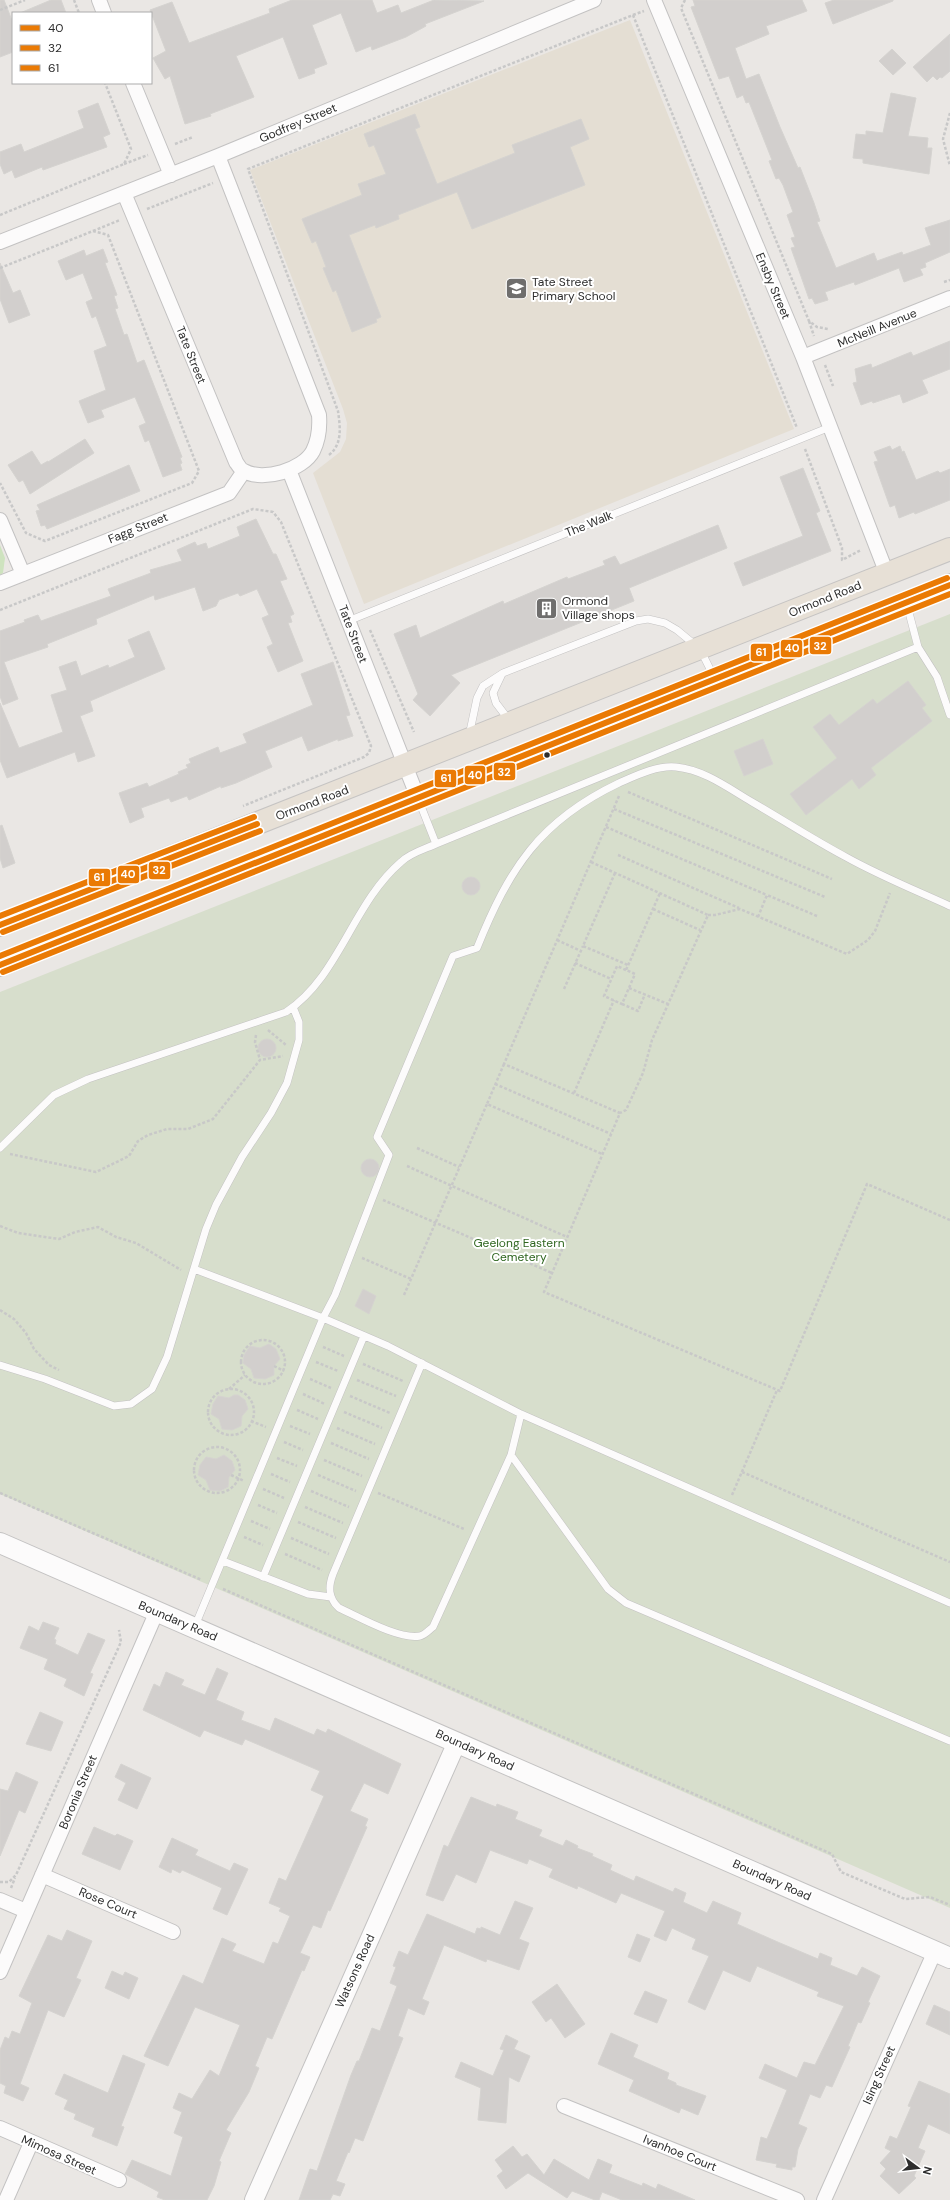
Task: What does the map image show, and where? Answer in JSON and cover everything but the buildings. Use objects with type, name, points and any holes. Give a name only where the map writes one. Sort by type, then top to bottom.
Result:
[{"type":"highway","name":"Ormond Road","points":[[0,925],[406,766],[950,549]]},
{"type":"highway","points":[[0,965],[950,585]]},
{"type":"main road","name":"Boundary Road","points":[[0,1543],[942,1954]]},
{"type":"street","points":[[99,0],[104,12]]},
{"type":"street","name":"Godfrey Street","points":[[0,242],[218,156],[594,0]]},
{"type":"street","name":"Ensby Street","points":[[654,0],[803,357],[887,574]]},
{"type":"street","points":[[133,84],[171,175]]},
{"type":"street","points":[[218,156],[320,415],[320,432],[313,452],[303,461],[289,470],[271,476],[244,471]]},
{"type":"street","name":"Tate Street","points":[[124,193],[236,462],[244,471]]},
{"type":"street","name":"McNeill Avenue","points":[[803,357],[950,298]]},
{"type":"street","name":"Tate Street","points":[[289,470],[418,798]]},
{"type":"street","name":"Fagg Street","points":[[0,583],[229,492],[244,471]]},
{"type":"street","points":[[0,520],[23,574]]},
{"type":"street","name":"Boronia Street","points":[[0,1972],[157,1611]]},
{"type":"street","name":"Watsons Road","points":[[254,2200],[457,1742]]},
{"type":"street","name":"Rose Court","points":[[42,1875],[173,1932]]},
{"type":"street","points":[[0,1900],[26,1911]]},
{"type":"street","name":"Ising Street","points":[[824,2200],[942,1954]]},
{"type":"street","name":"Ivanhoe Court","points":[[564,2106],[797,2200]]},
{"type":"street","name":"Mimosa Street","points":[[0,2128],[31,2143],[119,2180]]},
{"type":"street","points":[[6,2200],[31,2143]]},
{"type":"lane","name":"The Walk","points":[[348,621],[830,427]]},
{"type":"lane","points":[[906,603],[918,647],[937,677],[950,715]]},
{"type":"lane","points":[[467,741],[477,698],[483,686],[503,674],[636,621],[648,619],[665,623],[677,630],[700,649],[715,679]]},
{"type":"lane","points":[[0,1148],[54,1095],[88,1079],[286,1012],[303,1000],[316,984],[354,921],[379,886],[401,861],[436,844],[918,647]]},
{"type":"lane","points":[[503,674],[493,693],[496,703],[512,724]]},
{"type":"lane","points":[[194,1628],[323,1318],[335,1295],[374,1196],[389,1155],[377,1137],[453,956],[477,948],[499,897],[517,867],[544,833],[579,805],[632,777],[660,769],[676,767],[706,774],[845,857],[894,883],[950,906]]},
{"type":"lane","points":[[418,798],[436,844]]},
{"type":"lane","points":[[0,1365],[45,1379],[114,1406],[131,1404],[152,1390],[160,1376],[206,1229],[216,1205],[239,1163],[271,1113],[287,1083],[299,1040],[299,1022],[293,1007]]},
{"type":"lane","points":[[194,1269],[323,1318],[364,1336],[422,1363],[521,1414],[950,1603]]},
{"type":"lane","points":[[263,1577],[364,1336]]},
{"type":"lane","points":[[422,1363],[330,1580],[329,1591],[332,1602],[339,1608],[411,1637],[423,1636],[433,1627],[511,1455],[521,1414]]},
{"type":"lane","points":[[511,1455],[608,1589],[626,1603],[950,1741]]},
{"type":"lane","points":[[223,1561],[308,1594],[331,1597]]},
{"type":"path","points":[[0,10],[25,0]]},
{"type":"path","points":[[74,0],[78,12]]},
{"type":"path","points":[[685,0],[681,8],[809,321],[817,327],[827,330],[834,327]]},
{"type":"path","points":[[0,268],[633,15],[802,438],[842,548],[842,560]]},
{"type":"path","points":[[0,215],[124,164],[131,149],[105,84]]},
{"type":"path","points":[[950,112],[943,140],[950,166]]},
{"type":"path","points":[[248,169],[338,411],[340,428],[339,441],[334,451],[324,459]]},
{"type":"path","points":[[0,483],[26,533],[45,541],[192,483],[199,471],[108,235],[93,231]]},
{"type":"path","points":[[943,283],[950,280]]},
{"type":"path","points":[[0,610],[253,509],[273,512],[281,522],[371,746],[369,753],[364,757],[240,807]]},
{"type":"path","points":[[364,615],[414,732]]},
{"type":"path","points":[[404,1295],[622,790],[832,879]]},
{"type":"path","points":[[614,809],[825,897]]},
{"type":"path","points":[[606,827],[817,916]]},
{"type":"path","points":[[618,855],[758,917],[847,954],[868,940],[875,931],[894,883]]},
{"type":"path","points":[[591,862],[708,915],[715,915],[740,909]]},
{"type":"path","points":[[564,989],[615,873]]},
{"type":"path","points":[[626,970],[660,893]]},
{"type":"path","points":[[758,917],[767,895]]},
{"type":"path","points":[[653,909],[700,930]]},
{"type":"path","points":[[708,915],[652,1040],[643,1073],[626,1110],[620,1113],[544,1292],[780,1391],[867,1184],[950,1220]]},
{"type":"path","points":[[557,940],[581,950]]},
{"type":"path","points":[[583,946],[628,965]]},
{"type":"path","points":[[575,963],[611,979]]},
{"type":"path","points":[[622,1004],[635,974],[617,966],[604,996],[614,1000],[622,1004],[638,1011],[645,994]]},
{"type":"path","points":[[629,988],[668,1004]]},
{"type":"path","points":[[574,1093],[614,1000]]},
{"type":"path","points":[[258,1021],[296,1055]]},
{"type":"path","points":[[258,1021],[255,1042],[260,1060]]},
{"type":"path","points":[[7,1153],[96,1172],[129,1156],[138,1141],[148,1135],[167,1129],[188,1129],[213,1120],[260,1060],[296,1055]]},
{"type":"path","points":[[504,1064],[620,1113]]},
{"type":"path","points":[[495,1084],[611,1134]]},
{"type":"path","points":[[487,1104],[602,1154]]},
{"type":"path","points":[[417,1148],[459,1167]]},
{"type":"path","points":[[407,1166],[451,1187],[567,1237]]},
{"type":"path","points":[[374,1196],[552,1273]]},
{"type":"path","points":[[0,1226],[18,1233],[59,1239],[75,1232],[98,1227],[116,1236],[136,1243],[182,1271],[181,1278]]},
{"type":"path","points":[[351,1253],[411,1279]]},
{"type":"path","points":[[0,1310],[14,1319],[26,1333],[34,1350],[48,1364],[65,1374]]},
{"type":"path","points":[[262,1340],[276,1344],[281,1349],[285,1363],[284,1371],[274,1381],[268,1384],[253,1382],[245,1375],[241,1365],[244,1351],[255,1341],[262,1340]]},
{"type":"path","points":[[274,1366],[284,1371]]},
{"type":"path","points":[[228,1389],[235,1390],[247,1396],[253,1408],[251,1421],[247,1428],[234,1435],[220,1432],[214,1428],[208,1414],[212,1400],[216,1395],[228,1389],[245,1375]]},
{"type":"path","points":[[728,1505],[777,1390]]},
{"type":"path","points":[[216,1447],[230,1452],[238,1464],[238,1479],[234,1485],[221,1493],[206,1490],[196,1479],[194,1464],[198,1457],[203,1452],[216,1447]]},
{"type":"path","points":[[742,1472],[950,1562]]},
{"type":"path","points":[[369,1489],[475,1533]]},
{"type":"path","points":[[0,1493],[832,1854],[841,1872],[905,1898],[930,1897],[950,1905]]},
{"type":"path","points":[[0,1882],[9,1882],[16,1875],[121,1642],[119,1630]]},
{"type":"shaded area","name":"Tate Street Primary School","points":[[630,20],[794,429],[364,604],[313,473],[340,452],[346,439],[347,423],[343,409],[250,170]]},
{"type":"green space","points":[[0,545],[5,558],[3,573],[0,575]]},
{"type":"green space","name":"Geelong Eastern Cemetery","points":[[950,614],[950,1908],[0,1494],[0,992]]},
{"type":"transit line","name":"61","points":[[0,956],[947,578]]},
{"type":"transit line","name":"40","points":[[0,965],[950,585]]},
{"type":"transit line","name":"32","points":[[3,972],[950,594]]},
{"type":"transit line","name":"61","points":[[0,916],[254,817]]},
{"type":"transit line","name":"40","points":[[0,925],[257,824]]},
{"type":"transit line","name":"32","points":[[3,932],[260,831]]},
{"type":"place","name":"Tate Street Primary School","points":[[517,289]]},
{"type":"place","name":"Ormond Village shops","points":[[546,608]]}]
